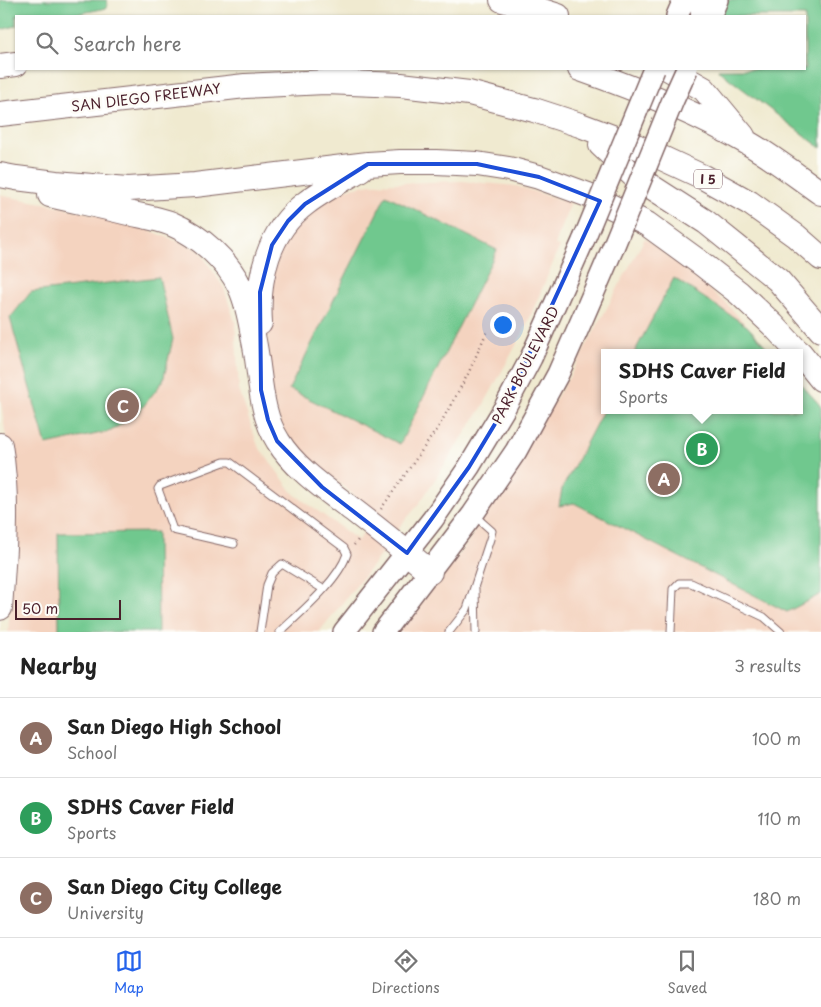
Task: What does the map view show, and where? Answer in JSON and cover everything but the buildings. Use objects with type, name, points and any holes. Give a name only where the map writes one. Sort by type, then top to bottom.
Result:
[{"type":"highway","points":[[502,0],[555,15]]},
{"type":"highway","points":[[702,0],[703,15]]},
{"type":"highway","points":[[0,66],[15,64]]},
{"type":"highway","points":[[583,70],[662,100],[749,143],[821,193]]},
{"type":"highway","points":[[671,70],[704,89],[749,143]]},
{"type":"highway","name":"SAN DIEGO FREEWAY","points":[[0,114],[245,86],[325,82],[401,85],[469,92],[580,125],[636,146],[703,177],[750,203],[796,236],[821,258]]},
{"type":"highway","points":[[580,125],[633,175],[706,222],[778,280],[821,330]]},
{"type":"highway","points":[[0,175],[56,183],[128,189],[195,185],[368,164],[400,162],[477,164],[509,169],[539,177],[588,195],[647,224],[739,293],[795,349]]},
{"type":"highway","points":[[259,367],[262,276],[278,233],[288,220],[305,204],[368,164]]},
{"type":"highway","points":[[0,183],[172,224],[192,235],[216,254],[234,276],[249,313],[259,367],[261,390],[268,420],[277,441],[287,454],[322,487],[430,572]]},
{"type":"highway","points":[[803,358],[821,379]]},
{"type":"highway","points":[[0,445],[5,487],[6,522],[0,608]]},
{"type":"main road","points":[[677,15],[684,0]]},
{"type":"main road","points":[[710,15],[717,0]]},
{"type":"main road","name":"PARK BOULEVARD","points":[[344,632],[433,519],[469,467],[504,409],[531,358],[584,239],[654,70]]},
{"type":"main road","points":[[382,632],[473,514],[516,450],[558,374],[687,70]]},
{"type":"lane","points":[[234,544],[173,530],[158,489],[160,486],[224,462],[230,462],[344,548],[347,554],[344,564],[323,589],[280,632]]},
{"type":"lane","points":[[449,632],[466,609],[492,531],[473,514]]},
{"type":"lane","points":[[260,632],[267,585],[272,573],[282,564],[323,589]]},
{"type":"lane","points":[[672,632],[673,589],[679,583],[691,582],[764,617],[781,632]]},
{"type":"lane","points":[[475,584],[476,632]]},
{"type":"path","points":[[381,509],[439,426],[468,374],[488,329]]},
{"type":"highlighted area","points":[[368,164],[477,164],[539,177],[600,201],[504,409],[469,467],[407,553],[322,487],[277,441],[268,420],[261,390],[260,292],[272,245],[288,221],[305,204]]},
{"type":"shaded area","points":[[462,181],[516,186],[571,203],[555,245],[560,246],[526,327],[483,406],[419,504],[319,632],[8,632],[13,569],[13,487],[0,395],[0,194],[134,224],[199,250],[224,288],[235,322],[239,390],[258,446],[294,494],[358,540],[378,515],[296,445],[283,429],[275,407],[268,351],[269,276],[283,241],[330,192],[371,184]]},
{"type":"shaded area","points":[[645,238],[726,303],[768,349],[601,349],[601,414],[803,414],[803,386],[821,408],[821,632],[397,632],[463,550],[571,374]]},
{"type":"green space","points":[[0,0],[107,0],[107,8],[72,15],[15,15],[15,26],[0,30]]},
{"type":"green space","points":[[685,0],[821,0],[821,148],[718,70],[806,70],[806,15],[692,15]]},
{"type":"green space","points":[[386,195],[497,250],[400,444],[289,389]]},
{"type":"green space","points":[[159,277],[173,339],[163,381],[139,412],[111,431],[46,445],[10,318],[31,292]]},
{"type":"green space","points":[[674,278],[747,326],[768,349],[636,349]]},
{"type":"green space","points":[[803,386],[821,408],[821,594],[787,612],[574,503],[559,506],[562,489],[601,414],[803,414]]},
{"type":"green space","points":[[157,532],[158,632],[59,632],[58,533]]},
{"type":"place","name":"San Diego City College","points":[[123,406]]},
{"type":"place","name":"SDHS Caver Field","points":[[702,449]]},
{"type":"place","name":"San Diego High School","points":[[664,479]]}]
